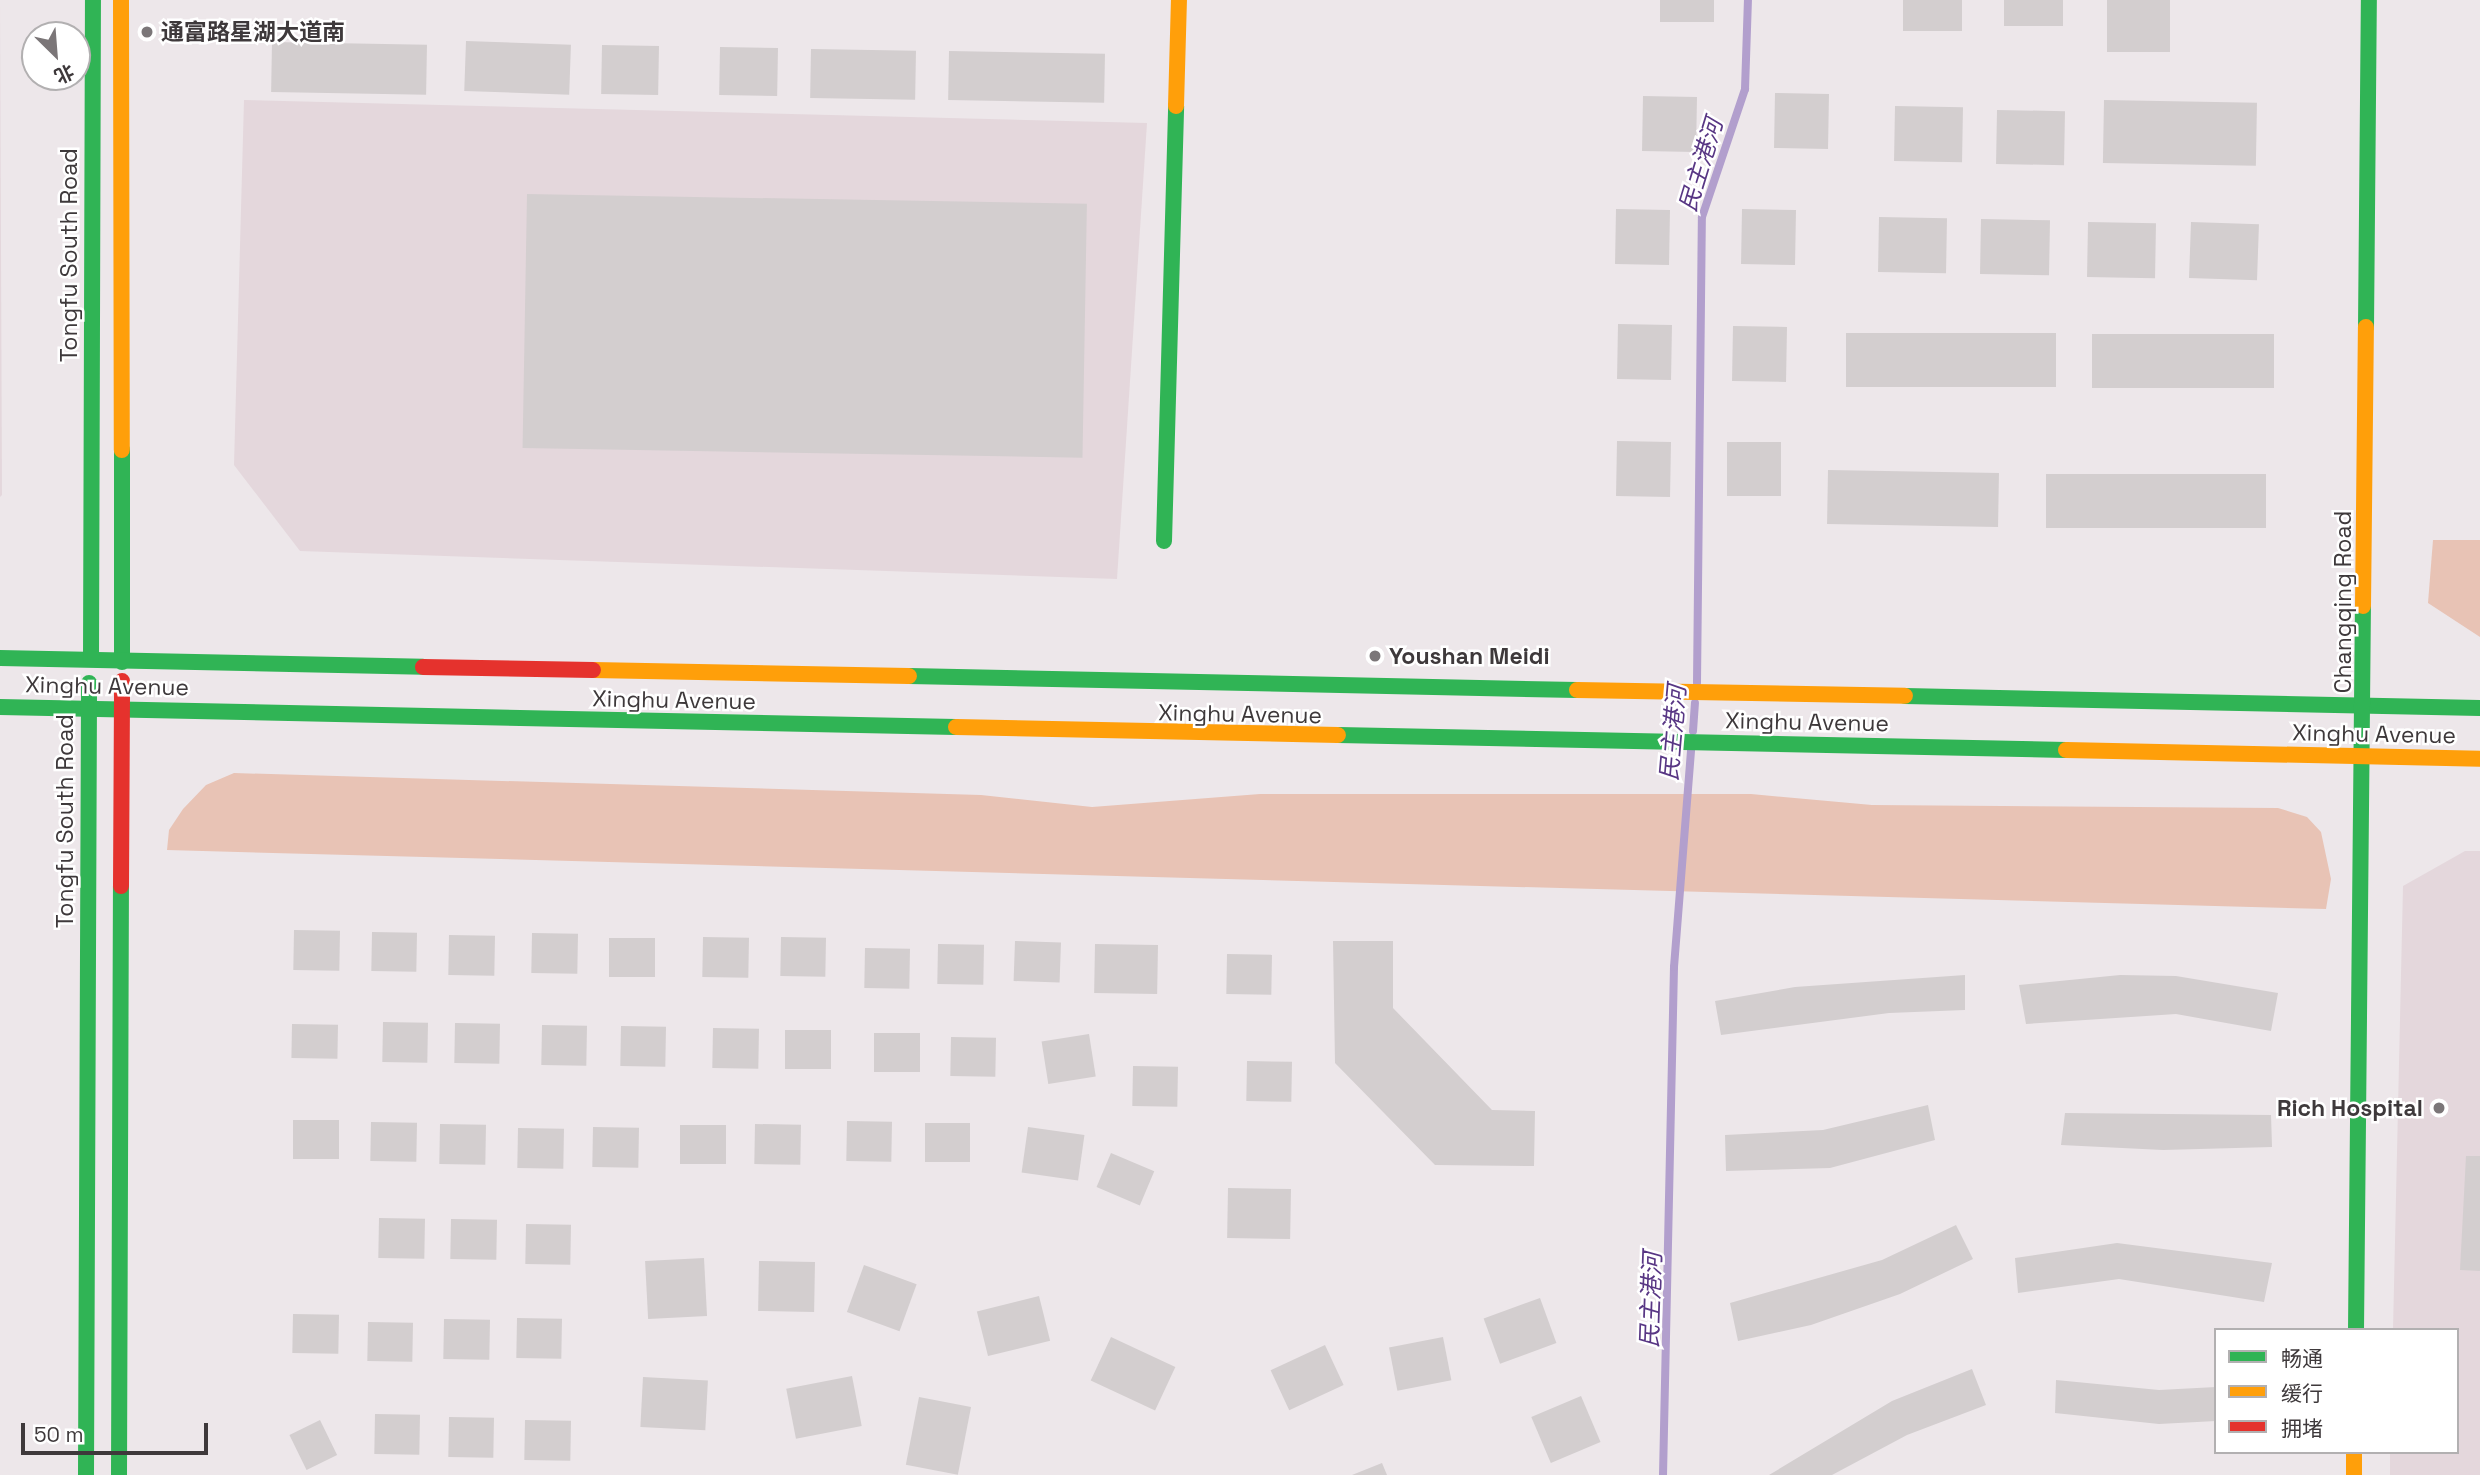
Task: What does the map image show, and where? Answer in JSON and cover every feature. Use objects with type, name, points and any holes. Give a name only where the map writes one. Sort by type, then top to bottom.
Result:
[{"type":"main road","name":"Tongfu South Road","points":[[86,1475],[93,0]]},
{"type":"main road","points":[[119,1475],[124,708],[121,0]]},
{"type":"main road","points":[[1164,541],[1179,0]]},
{"type":"main road","name":"Changqing Road","points":[[2356,1328],[2365,757],[2369,0]]},
{"type":"main road","name":"Xinghu Avenue","points":[[0,659],[2480,708]]},
{"type":"main road","name":"Xinghu Avenue","points":[[0,707],[88,707],[1121,735],[2480,759]]},
{"type":"main road","points":[[2354,1454],[2354,1475]]},
{"type":"shaded area","points":[[0,0],[2,495],[0,497]]},
{"type":"shaded area","points":[[244,100],[1147,123],[1117,579],[300,551],[234,465]]},
{"type":"shaded area","points":[[2433,540],[2480,540],[2480,637],[2428,603]]},
{"type":"shaded area","points":[[234,773],[981,795],[1092,807],[1260,794],[1751,794],[1872,805],[2278,808],[2307,817],[2321,832],[2331,879],[2326,909],[167,850],[169,830],[183,809],[206,785]]},
{"type":"shaded area","name":"Rich Hospital","points":[[2465,851],[2480,851],[2480,1475],[2390,1475],[2390,1454],[2459,1454],[2459,1328],[2393,1328],[2403,886]]},
{"type":"building","points":[[1660,0],[1714,0],[1714,22],[1660,22]]},
{"type":"building","points":[[1903,0],[1962,0],[1962,31],[1903,31]]},
{"type":"building","points":[[2004,0],[2063,0],[2063,26],[2004,26]]},
{"type":"building","points":[[2107,0],[2170,0],[2170,52],[2107,52]]},
{"type":"building","points":[[466,41],[571,45],[569,95],[464,91]]},
{"type":"building","points":[[272,42],[427,45],[426,95],[271,92]]},
{"type":"building","points":[[602,45],[659,46],[658,95],[601,94]]},
{"type":"building","points":[[720,47],[778,48],[777,96],[719,95]]},
{"type":"building","points":[[811,49],[916,51],[915,100],[810,98]]},
{"type":"building","points":[[949,51],[1105,54],[1104,103],[948,100]]},
{"type":"building","points":[[1775,93],[1829,94],[1828,149],[1774,148]]},
{"type":"building","points":[[1643,96],[1697,97],[1696,152],[1642,151]]},
{"type":"building","points":[[2104,100],[2257,103],[2256,166],[2103,163]]},
{"type":"building","points":[[1895,106],[1963,107],[1962,162],[1894,161]]},
{"type":"building","points":[[1997,110],[2065,111],[2064,165],[1996,164]]},
{"type":"building","points":[[527,194],[1087,204],[1082,458],[523,448]]},
{"type":"building","points":[[1616,209],[1670,210],[1669,265],[1615,264]]},
{"type":"building","points":[[1742,209],[1796,210],[1795,265],[1741,264]]},
{"type":"building","points":[[1879,217],[1947,218],[1946,273],[1878,272]]},
{"type":"building","points":[[1981,219],[2050,220],[2049,275],[1980,274]]},
{"type":"building","points":[[2088,222],[2156,223],[2155,278],[2087,277]]},
{"type":"building","points":[[2191,222],[2259,224],[2257,280],[2189,278]]},
{"type":"building","points":[[1618,324],[1672,325],[1671,380],[1617,379]]},
{"type":"building","points":[[1733,326],[1787,327],[1786,382],[1732,381]]},
{"type":"building","points":[[1846,333],[2056,333],[2056,387],[1846,387]]},
{"type":"building","points":[[2092,334],[2274,334],[2274,388],[2092,388]]},
{"type":"building","points":[[1617,441],[1671,442],[1670,497],[1616,496]]},
{"type":"building","points":[[1727,442],[1781,442],[1781,496],[1727,496]]},
{"type":"building","points":[[1828,470],[1999,473],[1998,527],[1827,524]]},
{"type":"building","points":[[2046,474],[2266,474],[2266,528],[2046,528]]},
{"type":"building","points":[[294,930],[340,931],[339,971],[293,970]]},
{"type":"building","points":[[372,932],[417,933],[416,972],[371,971]]},
{"type":"building","points":[[532,933],[578,934],[577,974],[531,973]]},
{"type":"building","points":[[449,935],[495,936],[494,976],[448,975]]},
{"type":"building","points":[[703,937],[749,938],[748,978],[702,977]]},
{"type":"building","points":[[781,937],[826,938],[825,977],[780,976]]},
{"type":"building","points":[[609,938],[655,938],[655,977],[609,977]]},
{"type":"building","points":[[1015,941],[1061,943],[1060,983],[1014,981]]},
{"type":"building","points":[[1333,941],[1393,941],[1393,1008],[1492,1110],[1535,1111],[1534,1166],[1435,1165],[1335,1063]]},
{"type":"building","points":[[938,944],[984,945],[983,985],[937,984]]},
{"type":"building","points":[[1095,944],[1158,945],[1157,994],[1094,993]]},
{"type":"building","points":[[865,948],[910,949],[909,989],[864,988]]},
{"type":"building","points":[[1227,954],[1272,955],[1271,995],[1226,994]]},
{"type":"building","points":[[1965,975],[1965,1010],[1889,1013],[1721,1035],[1715,1001],[1795,987]]},
{"type":"building","points":[[2120,975],[2176,976],[2278,993],[2271,1031],[2176,1014],[2026,1024],[2019,985]]},
{"type":"building","points":[[383,1022],[428,1023],[427,1063],[382,1062]]},
{"type":"building","points":[[455,1023],[500,1024],[499,1064],[454,1063]]},
{"type":"building","points":[[292,1024],[338,1025],[337,1059],[291,1058]]},
{"type":"building","points":[[542,1025],[587,1026],[586,1066],[541,1065]]},
{"type":"building","points":[[621,1026],[666,1027],[665,1067],[620,1066]]},
{"type":"building","points":[[713,1028],[759,1029],[758,1069],[712,1068]]},
{"type":"building","points":[[785,1030],[831,1030],[831,1069],[785,1069]]},
{"type":"building","points":[[874,1033],[920,1033],[920,1072],[874,1072]]},
{"type":"building","points":[[1089,1034],[1096,1076],[1048,1084],[1042,1042]]},
{"type":"building","points":[[951,1037],[996,1038],[995,1077],[950,1076]]},
{"type":"building","points":[[1247,1061],[1292,1062],[1291,1102],[1246,1101]]},
{"type":"building","points":[[1133,1066],[1178,1067],[1177,1107],[1132,1106]]},
{"type":"building","points":[[1928,1105],[1935,1140],[1830,1168],[1726,1171],[1725,1135],[1823,1130]]},
{"type":"building","points":[[2065,1113],[2271,1115],[2272,1147],[2163,1150],[2061,1145]]},
{"type":"building","points":[[293,1120],[339,1120],[339,1159],[293,1159]]},
{"type":"building","points":[[847,1121],[892,1122],[891,1162],[846,1161]]},
{"type":"building","points":[[371,1122],[417,1123],[416,1162],[370,1161]]},
{"type":"building","points":[[925,1123],[970,1123],[970,1162],[925,1162]]},
{"type":"building","points":[[440,1124],[486,1125],[485,1165],[439,1164]]},
{"type":"building","points":[[755,1124],[801,1125],[800,1165],[754,1164]]},
{"type":"building","points":[[680,1125],[726,1125],[726,1164],[680,1164]]},
{"type":"building","points":[[593,1127],[639,1128],[638,1168],[592,1167]]},
{"type":"building","points":[[1028,1127],[1084,1135],[1078,1180],[1022,1173]]},
{"type":"building","points":[[518,1128],[564,1129],[563,1169],[517,1168]]},
{"type":"building","points":[[1111,1153],[1154,1171],[1140,1205],[1097,1187]]},
{"type":"building","points":[[2466,1156],[2480,1156],[2480,1271],[2460,1270]]},
{"type":"building","points":[[1228,1188],[1291,1189],[1290,1239],[1227,1238]]},
{"type":"building","points":[[379,1218],[425,1219],[424,1259],[378,1258]]},
{"type":"building","points":[[451,1219],[497,1220],[496,1260],[450,1259]]},
{"type":"building","points":[[526,1224],[571,1225],[570,1265],[525,1264]]},
{"type":"building","points":[[1956,1225],[1973,1259],[1900,1294],[1811,1325],[1738,1341],[1730,1303],[1882,1260]]},
{"type":"building","points":[[2117,1243],[2272,1263],[2264,1302],[2119,1279],[2018,1293],[2015,1258]]},
{"type":"building","points":[[704,1258],[707,1316],[648,1319],[645,1261]]},
{"type":"building","points":[[759,1261],[815,1262],[814,1312],[758,1311]]},
{"type":"building","points":[[864,1265],[917,1284],[900,1331],[847,1312]]},
{"type":"building","points":[[1039,1296],[1050,1341],[988,1356],[977,1311]]},
{"type":"building","points":[[1540,1298],[1556,1343],[1500,1364],[1484,1319]]},
{"type":"building","points":[[293,1314],[339,1315],[338,1354],[292,1353]]},
{"type":"building","points":[[517,1318],[562,1319],[561,1359],[516,1358]]},
{"type":"building","points":[[444,1319],[490,1320],[489,1360],[443,1359]]},
{"type":"building","points":[[368,1322],[413,1323],[412,1362],[367,1361]]},
{"type":"building","points":[[1111,1337],[1175,1367],[1155,1411],[1091,1381]]},
{"type":"building","points":[[1443,1337],[1451,1380],[1397,1391],[1389,1347]]},
{"type":"building","points":[[1325,1345],[1344,1385],[1289,1410],[1271,1370]]},
{"type":"building","points":[[1972,1369],[1986,1405],[1907,1435],[1832,1475],[1769,1475],[1892,1401]]},
{"type":"building","points":[[852,1376],[862,1426],[796,1439],[786,1389]]},
{"type":"building","points":[[643,1377],[708,1380],[705,1430],[640,1427]]},
{"type":"building","points":[[2056,1380],[2159,1390],[2214,1387],[2214,1421],[2159,1424],[2055,1413]]},
{"type":"building","points":[[1581,1396],[1601,1442],[1551,1463],[1531,1417]]},
{"type":"building","points":[[919,1397],[971,1407],[958,1475],[906,1465]]},
{"type":"building","points":[[375,1414],[420,1415],[419,1455],[374,1454]]},
{"type":"building","points":[[449,1417],[494,1418],[493,1458],[448,1457]]},
{"type":"building","points":[[320,1420],[337,1455],[307,1470],[289,1435]]},
{"type":"building","points":[[525,1420],[571,1421],[570,1461],[524,1460]]},
{"type":"building","points":[[1382,1463],[1387,1475],[1352,1475]]},
{"type":"waterway","name":"民主港河","points":[[1697,683],[1702,217],[1745,89],[1748,0]]},
{"type":"waterway","name":"民主港河","points":[[1693,731],[1695,703]]},
{"type":"waterway","name":"民主港河","points":[[1663,1475],[1674,967],[1691,751]]},
{"type":"traffic: fast","points":[[91,659],[93,0]]},
{"type":"traffic: fast","points":[[2366,327],[2369,0]]},
{"type":"traffic: fast","points":[[1164,541],[1176,106]]},
{"type":"traffic: fast","points":[[122,450],[122,662]]},
{"type":"traffic: fast","points":[[2356,1328],[2363,606]]},
{"type":"traffic: fast","points":[[0,658],[423,667]]},
{"type":"traffic: fast","points":[[909,676],[1577,690]]},
{"type":"traffic: fast","points":[[86,1475],[89,683]]},
{"type":"traffic: fast","points":[[1905,696],[2480,708]]},
{"type":"traffic: fast","points":[[0,707],[956,727]]},
{"type":"traffic: fast","points":[[1338,735],[2066,750]]},
{"type":"traffic: fast","points":[[119,1475],[121,886]]},
{"type":"traffic: slow","points":[[121,0],[122,450]]},
{"type":"traffic: slow","points":[[1176,106],[1179,0]]},
{"type":"traffic: slow","points":[[2363,606],[2366,327]]},
{"type":"traffic: slow","points":[[593,670],[909,676]]},
{"type":"traffic: slow","points":[[1577,690],[1905,696]]},
{"type":"traffic: slow","points":[[956,727],[1338,735]]},
{"type":"traffic: slow","points":[[2066,750],[2480,759]]},
{"type":"traffic: slow","points":[[2354,1454],[2354,1475]]},
{"type":"traffic: jam","points":[[423,667],[593,670]]},
{"type":"traffic: jam","points":[[121,886],[122,681]]},
{"type":"place","name":"通富路星湖大道南","points":[[147,32]]},
{"type":"place","name":"Youshan Meidi","points":[[1375,656]]},
{"type":"place","name":"Rich Hospital","points":[[2439,1108]]}]
